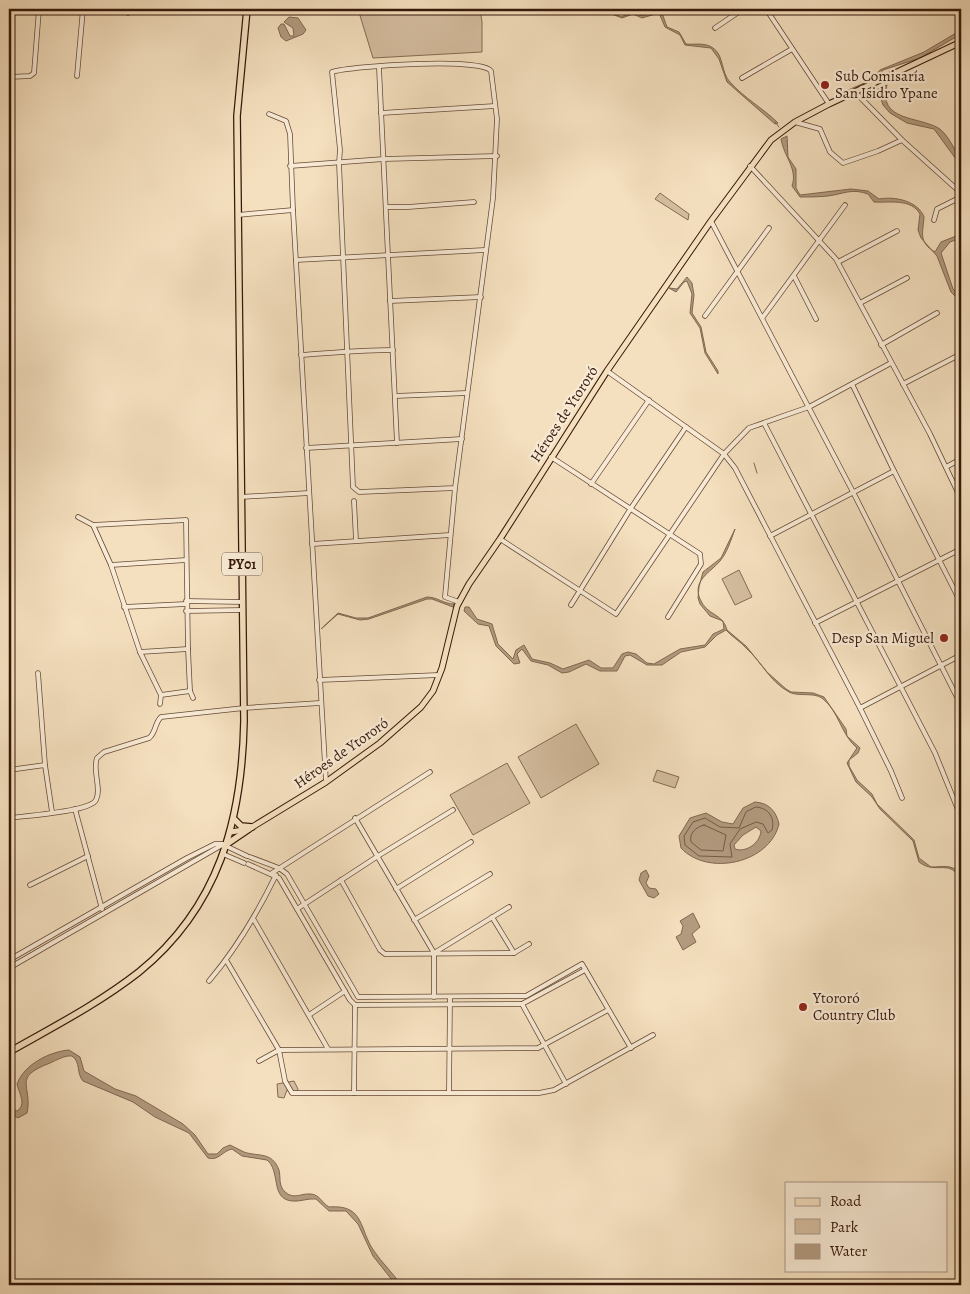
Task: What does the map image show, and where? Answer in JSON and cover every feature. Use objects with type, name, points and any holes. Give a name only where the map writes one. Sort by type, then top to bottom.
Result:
[{"type":"highway","name":"PY01","points":[[9,1052],[104,997],[139,972],[159,953],[202,899],[223,854],[235,820],[242,768],[244,708],[237,116],[247,9]]},
{"type":"highway","points":[[235,820],[241,826],[251,828]]},
{"type":"highway","points":[[225,845],[251,828]]},
{"type":"highway","name":"PY01","points":[[9,1057],[41,1035]]},
{"type":"main road","name":"Héroes de Ytororó","points":[[232,832],[251,828],[326,782],[410,719],[426,702],[439,675],[458,604],[469,584],[500,539],[607,371],[750,166],[771,140],[795,122],[829,104],[856,93],[961,42]]},
{"type":"street","points":[[9,77],[30,76],[34,73],[39,9]]},
{"type":"street","points":[[77,76],[83,9]]},
{"type":"street","points":[[715,28],[743,9]]},
{"type":"street","points":[[766,9],[829,104]]},
{"type":"street","points":[[742,78],[792,49]]},
{"type":"street","points":[[455,488],[355,490],[353,487],[348,350],[342,257],[340,150],[332,72],[344,68],[379,68],[417,63],[475,64],[486,66],[491,71],[495,106],[497,156],[481,297],[455,488],[445,596],[458,604]]},
{"type":"street","points":[[379,68],[397,443]]},
{"type":"street","points":[[856,93],[902,140],[961,195],[937,209],[934,220]]},
{"type":"street","points":[[381,114],[495,106]]},
{"type":"street","points":[[269,114],[286,121],[288,124],[326,782]]},
{"type":"street","points":[[795,122],[820,129],[830,152],[843,163],[848,163],[902,140]]},
{"type":"street","points":[[290,166],[384,159],[497,156]]},
{"type":"street","points":[[750,166],[838,262],[961,499]]},
{"type":"street","points":[[387,206],[408,207],[474,202]]},
{"type":"street","points":[[763,317],[845,205]]},
{"type":"street","points":[[237,215],[292,210]]},
{"type":"street","points":[[711,221],[763,317],[961,705]]},
{"type":"street","points":[[704,316],[769,228]]},
{"type":"street","points":[[838,262],[897,231]]},
{"type":"street","points":[[296,260],[485,250]]},
{"type":"street","points":[[794,276],[816,319]]},
{"type":"street","points":[[860,303],[907,278]]},
{"type":"street","points":[[390,301],[481,297]]},
{"type":"street","points":[[882,344],[937,313]]},
{"type":"street","points":[[301,355],[337,353],[348,350],[393,350]]},
{"type":"street","points":[[903,384],[961,354]]},
{"type":"street","points":[[500,539],[616,614],[724,454],[744,432],[764,422],[809,407],[891,363]]},
{"type":"street","points":[[607,371],[724,454],[735,468],[860,708],[902,798]]},
{"type":"street","points":[[852,384],[961,603]]},
{"type":"street","points":[[395,396],[467,393]]},
{"type":"street","points":[[591,484],[649,400]]},
{"type":"street","points":[[764,422],[857,601],[899,687],[935,753],[961,817]]},
{"type":"street","points":[[571,605],[631,508],[686,427]]},
{"type":"street","points":[[306,448],[462,439]]},
{"type":"street","points":[[551,457],[700,554],[701,559],[690,585],[668,617]]},
{"type":"street","points":[[946,467],[961,459]]},
{"type":"street","points":[[770,536],[894,471]]},
{"type":"street","points":[[241,497],[309,493]]},
{"type":"street","points":[[354,501],[356,540]]},
{"type":"street","points":[[78,517],[93,525],[184,518],[187,522],[186,610],[190,691],[192,698]]},
{"type":"street","points":[[93,525],[111,565],[140,652],[161,695],[160,704]]},
{"type":"street","points":[[312,544],[450,535]]},
{"type":"street","points":[[815,623],[961,549]]},
{"type":"street","points":[[111,565],[186,560]]},
{"type":"street","points":[[124,607],[243,602]]},
{"type":"street","points":[[186,610],[243,610]]},
{"type":"street","points":[[140,652],[188,649]]},
{"type":"street","points":[[860,708],[961,655]]},
{"type":"street","points":[[38,673],[45,765],[52,812]]},
{"type":"street","points":[[319,680],[439,675]]},
{"type":"street","points":[[161,695],[190,691]]},
{"type":"street","points":[[9,818],[75,809],[92,804],[97,798],[97,758],[104,752],[149,738],[154,733],[154,725],[161,717],[244,708],[320,703]]},
{"type":"street","points":[[9,770],[45,765]]},
{"type":"street","points":[[209,981],[254,920],[274,874],[280,868],[355,818],[430,772]]},
{"type":"street","points":[[75,809],[104,913]]},
{"type":"street","points":[[297,909],[453,810]]},
{"type":"street","points":[[355,818],[434,953],[434,997]]},
{"type":"street","points":[[396,889],[471,842]]},
{"type":"street","points":[[9,960],[213,848],[225,845],[280,868],[287,874],[359,997],[357,1005],[354,1093]]},
{"type":"street","points":[[9,968],[213,848]]},
{"type":"street","points":[[223,854],[274,874],[297,909],[351,1001],[357,1005],[522,1004],[585,970]]},
{"type":"street","points":[[30,885],[88,856]]},
{"type":"street","points":[[414,920],[490,874]]},
{"type":"street","points":[[341,880],[382,953],[514,953],[529,944]]},
{"type":"street","points":[[434,953],[509,907]]},
{"type":"street","points":[[492,917],[514,953]]},
{"type":"street","points":[[254,920],[328,1049]]},
{"type":"street","points":[[226,960],[279,1050],[284,1082],[292,1092],[539,1093],[554,1090],[566,1084],[654,1035]]},
{"type":"street","points":[[351,1001],[359,997],[526,996],[582,964],[631,1048]]},
{"type":"street","points":[[309,1015],[345,991]]},
{"type":"street","points":[[449,1092],[450,997]]},
{"type":"street","points":[[522,1004],[566,1084]]},
{"type":"street","points":[[259,1061],[279,1050],[529,1048],[545,1045],[608,1010]]},
{"type":"green space","points":[[358,9],[480,9],[482,52],[373,58]]},
{"type":"green space","points":[[660,193],[689,214],[688,220],[655,199]]},
{"type":"green space","points":[[739,570],[752,597],[735,605],[722,579]]},
{"type":"green space","points":[[576,724],[599,764],[541,798],[518,757]]},
{"type":"green space","points":[[507,763],[530,803],[473,835],[450,795]]},
{"type":"green space","points":[[657,770],[679,777],[675,788],[653,781]]},
{"type":"green space","points":[[294,1081],[298,1089],[297,1094],[291,1094],[287,1090],[284,1098],[278,1097],[277,1084]]},
{"type":"water","points":[[582,9],[604,9],[621,17],[632,13],[643,16],[658,10],[662,13],[667,27],[679,32],[686,44],[707,45],[717,51],[725,74],[730,82],[778,123],[775,124],[727,82],[719,59],[711,48],[685,45],[680,35],[665,27],[659,13],[642,18],[633,14],[622,18],[604,11]]},
{"type":"water","points":[[289,17],[298,18],[306,30],[303,34],[286,41],[281,37],[278,28],[281,24],[284,24],[290,36],[294,36],[293,28],[284,22]]},
{"type":"water","points":[[961,30],[961,34],[920,58],[883,70],[874,81],[835,96],[871,80],[880,70],[924,52]]},
{"type":"water","points":[[887,85],[886,97],[888,106],[902,116],[940,129],[957,152],[961,166],[934,129],[907,123],[890,113],[883,105],[878,89]]},
{"type":"water","points":[[787,136],[788,157],[796,169],[796,188],[800,195],[851,189],[868,191],[879,199],[892,198],[911,203],[917,207],[924,217],[924,242],[918,230],[920,214],[916,209],[905,203],[874,202],[868,194],[862,192],[800,197],[792,186],[792,168],[781,139]]},
{"type":"water","points":[[961,234],[961,238],[950,242],[941,253],[953,289],[961,297],[961,302],[951,292],[937,256],[931,249],[935,252],[941,242]]},
{"type":"water","points":[[687,277],[692,283],[694,295],[692,313],[701,327],[706,352],[718,374],[705,353],[700,328],[690,313],[692,294],[687,281],[676,292],[669,288],[677,289]]},
{"type":"water","points":[[735,529],[722,558],[700,581],[703,572],[721,558]]},
{"type":"water","points":[[698,593],[703,605],[722,621],[710,616],[700,604]]},
{"type":"water","points":[[427,597],[454,604],[453,607],[427,599],[369,619],[360,620],[338,614],[321,629],[338,613],[356,618],[368,618]]},
{"type":"water","points":[[465,607],[469,607],[477,619],[492,624],[498,644],[513,659],[516,650],[524,645],[532,659],[550,663],[563,669],[589,660],[601,668],[613,668],[622,654],[628,652],[636,654],[647,663],[654,664],[680,649],[705,645],[713,634],[724,629],[723,622],[727,630],[751,652],[726,630],[717,635],[705,647],[681,652],[662,665],[647,665],[630,655],[625,656],[617,671],[600,671],[586,664],[569,672],[562,673],[548,665],[531,661],[522,649],[517,654],[520,663],[514,664],[496,646],[489,626],[478,624],[464,611]]},
{"type":"water","points":[[767,672],[791,692],[813,693],[824,697],[846,729],[847,736],[860,748],[858,753],[849,760],[857,748],[847,737],[828,703],[818,696],[789,692],[782,688]]},
{"type":"water","points":[[849,760],[849,766],[857,780],[872,794],[877,804],[914,840],[919,858],[931,867],[919,862],[913,841],[880,809],[872,797],[856,782],[847,763]]},
{"type":"water","points":[[755,802],[760,803],[771,808],[776,815],[779,824],[773,837],[764,848],[751,856],[737,861],[722,863],[706,862],[693,857],[681,848],[679,836],[690,818],[706,813],[722,822],[733,824],[743,808]],"holes":[[[756,827],[761,831],[758,839],[752,846],[744,850],[735,849],[734,845],[743,835]]]},
{"type":"water","points":[[946,866],[956,869],[960,872],[961,883],[957,875],[949,868],[932,867]]},
{"type":"water","points":[[646,870],[649,876],[646,883],[649,888],[656,889],[659,894],[654,898],[648,896],[639,880],[641,873]]},
{"type":"water","points":[[693,913],[700,927],[692,934],[696,942],[683,950],[676,937],[681,934],[683,926],[680,921]]},
{"type":"water","points":[[69,1050],[80,1057],[84,1071],[115,1089],[136,1096],[183,1124],[195,1135],[208,1154],[217,1154],[223,1148],[230,1145],[244,1152],[269,1157],[279,1170],[281,1187],[291,1196],[314,1195],[319,1197],[329,1207],[341,1207],[355,1214],[374,1251],[401,1285],[396,1285],[373,1256],[358,1224],[346,1211],[329,1211],[316,1199],[292,1201],[285,1199],[278,1190],[274,1171],[267,1160],[242,1156],[232,1149],[218,1157],[208,1158],[189,1133],[155,1117],[133,1102],[83,1081],[77,1061],[72,1056],[61,1058],[31,1073],[26,1083],[27,1113],[18,1118],[9,1113],[9,1108],[17,1111],[22,1105],[17,1084],[25,1071],[31,1065],[53,1053]]},
{"type":"waterway","points":[[775,122],[779,127]]},
{"type":"waterway","points":[[754,463],[757,473]]},
{"type":"place","name":"Sub Comisaría San Isidro Ypane","points":[[825,85]]},
{"type":"place","name":"Desp San Miguel","points":[[944,638]]},
{"type":"place","name":"Ytororó Country Club","points":[[803,1007]]}]
